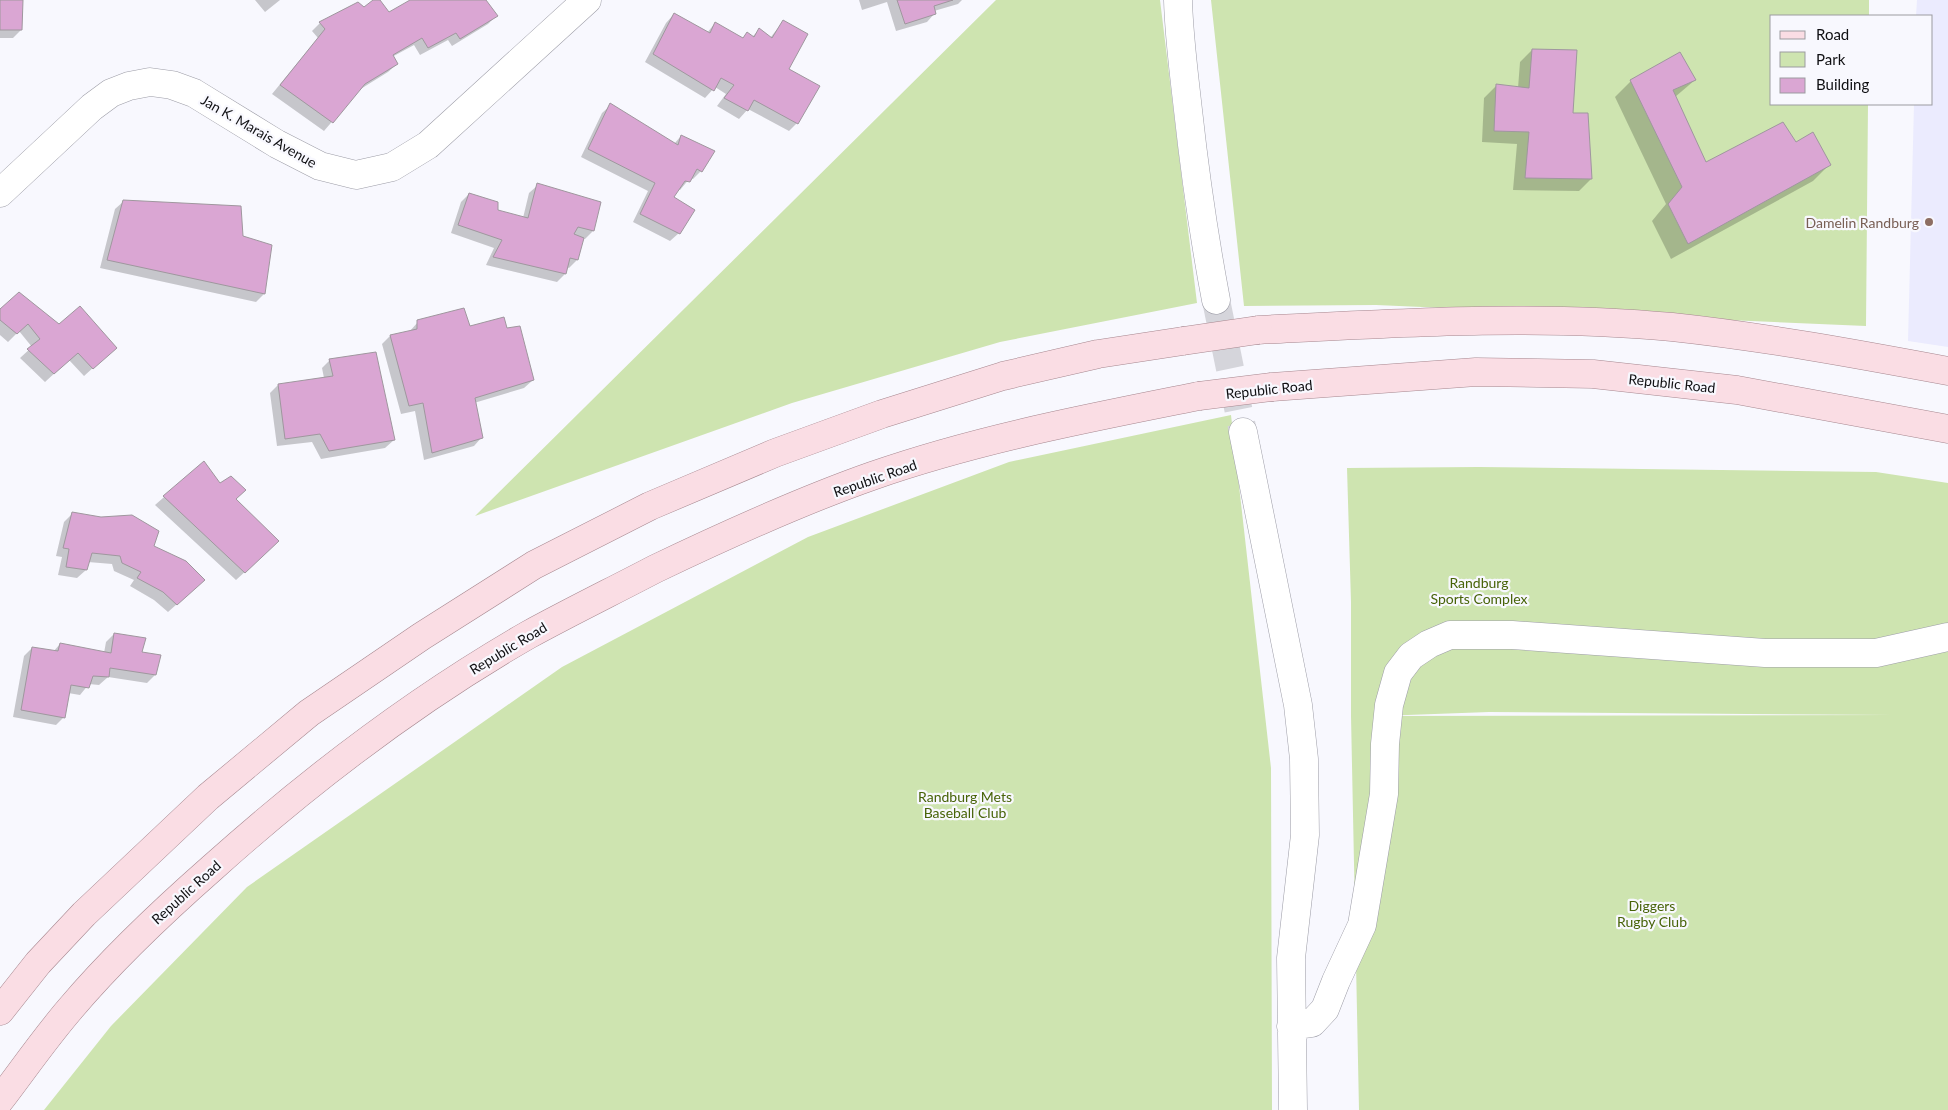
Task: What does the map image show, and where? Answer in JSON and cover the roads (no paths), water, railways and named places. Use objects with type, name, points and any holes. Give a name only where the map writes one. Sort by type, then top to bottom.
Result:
[{"type":"main road","points":[[0,1011],[38,963],[84,914],[230,779],[309,713],[422,636],[534,565],[650,506],[775,453],[882,414],[1003,376],[1098,354],[1258,330],[1407,321],[1500,319],[1602,322],[1671,327],[1759,338],[1948,371]]},
{"type":"main road","name":"Republic Road","points":[[0,1100],[70,1008],[156,918],[234,848],[296,796],[391,724],[525,637],[578,608],[689,553],[760,521],[873,476],[982,443],[1085,418],[1199,396],[1272,387],[1476,372],[1593,374],[1737,390],[1948,429]]},
{"type":"street","name":"Jan K. Marais Avenue","points":[[0,193],[92,107],[112,93],[129,86],[150,82],[172,85],[194,93],[277,144],[320,166],[356,175],[392,167],[428,145],[587,0]]},
{"type":"street","points":[[1178,0],[1179,28],[1194,157],[1208,258],[1216,300]]},
{"type":"street","points":[[1243,432],[1298,705],[1304,759],[1305,834],[1291,958],[1293,1110]]},
{"type":"street","points":[[1291,1026],[1312,1023],[1325,1009],[1362,925],[1384,794],[1385,744],[1389,705],[1395,680],[1401,668],[1411,656],[1429,644],[1450,635],[1512,635],[1766,654],[1876,653],[1948,636]]},
{"type":"tunnel","points":[[1216,300],[1243,432]]},
{"type":"place","name":"Damelin Randburg","points":[[1929,222]]},
{"type":"park label","name":"Randburg Sports Complex","points":[[1479,590]]},
{"type":"park label","name":"Randburg Mets Baseball Club","points":[[965,804]]},
{"type":"park label","name":"Diggers Rugby Club","points":[[1652,914]]}]
